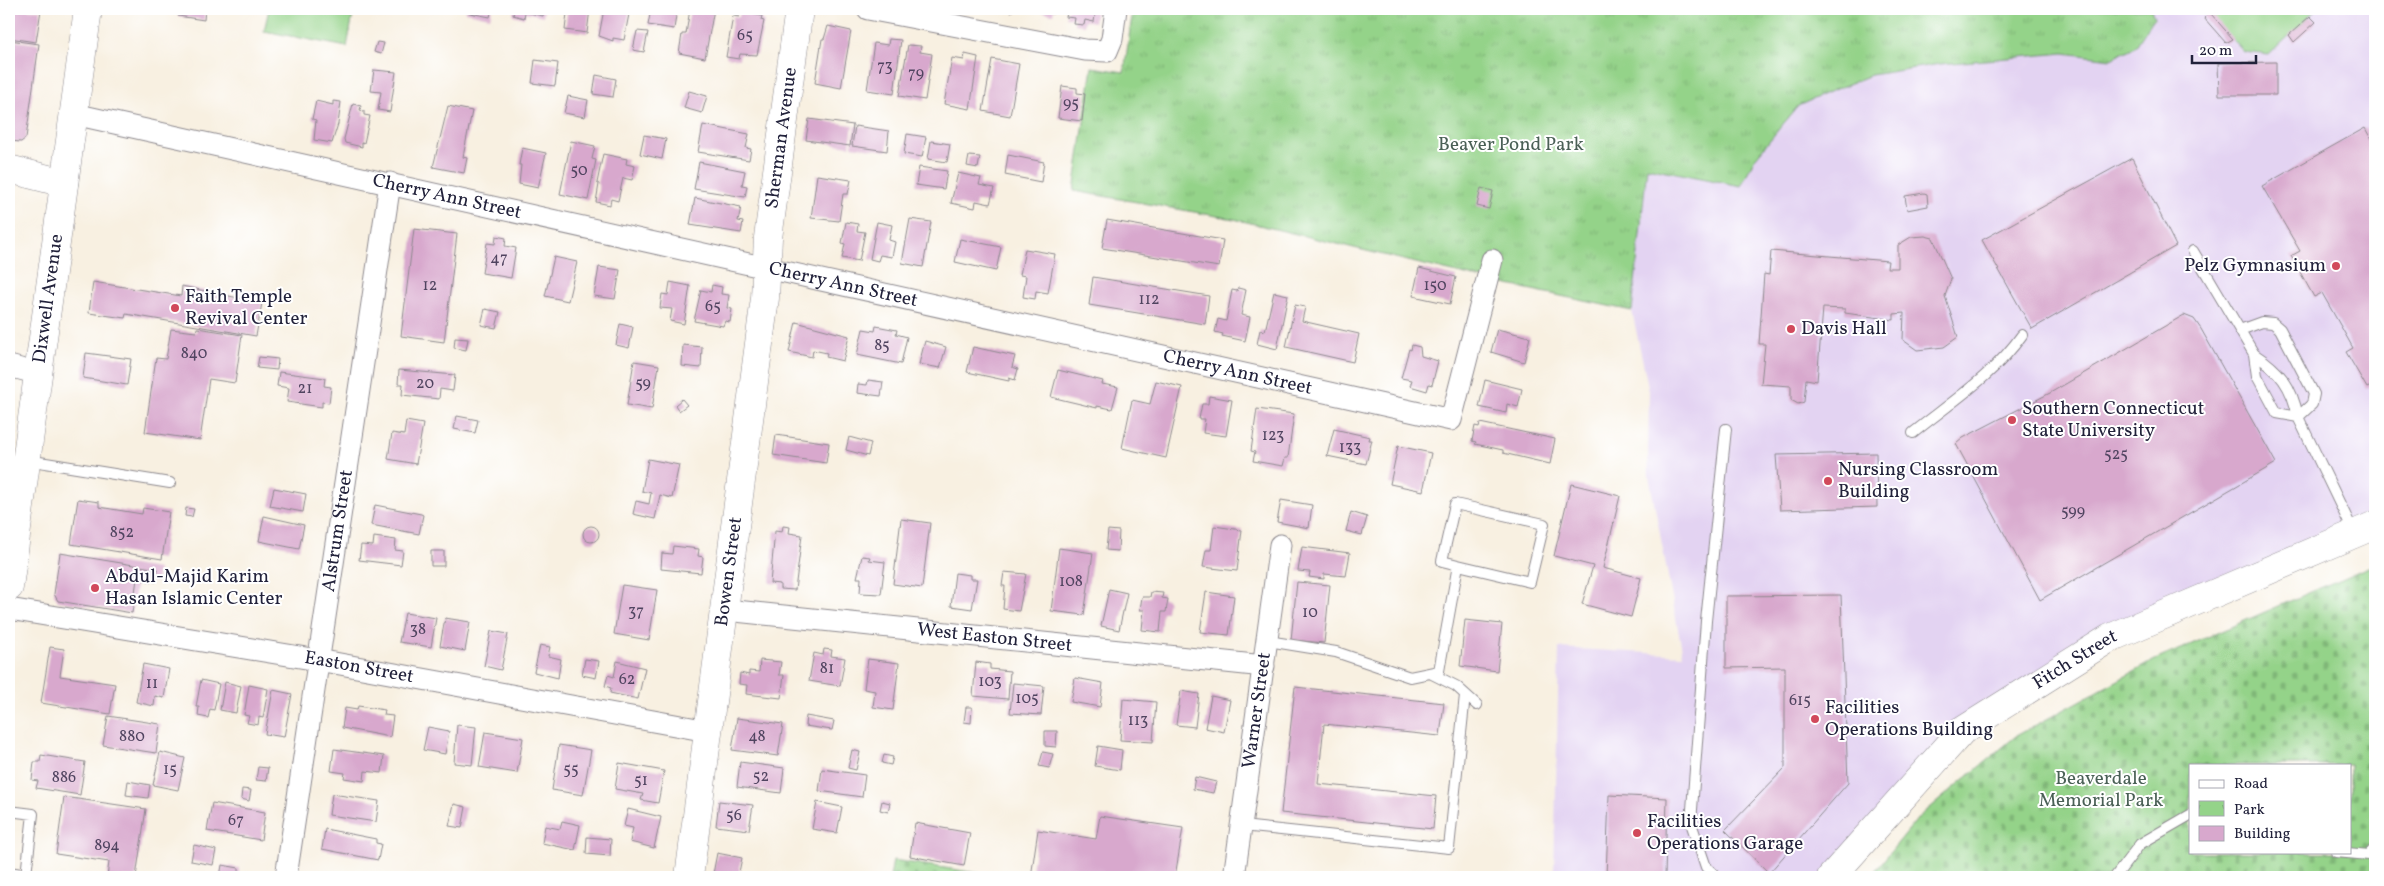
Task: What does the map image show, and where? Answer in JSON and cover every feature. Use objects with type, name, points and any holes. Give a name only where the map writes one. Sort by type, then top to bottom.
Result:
[{"type":"main road","name":"Dixwell Avenue","points":[[9,587],[88,9]]},
{"type":"main road","name":"Sherman Avenue","points":[[766,267],[768,238],[799,9]]},
{"type":"main road","points":[[9,170],[64,183]]},
{"type":"main road","name":"Bowen Street","points":[[689,877],[726,610],[765,298],[766,267]]},
{"type":"main road","name":"Fitch Street","points":[[1831,877],[1962,731],[2110,638],[2365,530]]},
{"type":"street","points":[[868,9],[1085,50],[1107,51],[1112,38],[1116,9]]},
{"type":"street","name":"Cherry Ann Street","points":[[74,114],[1451,420],[1492,260]]},
{"type":"street","name":"Alstrum Street","points":[[286,877],[390,183]]},
{"type":"street","points":[[9,366],[39,374]]},
{"type":"street","name":"Warner Street","points":[[1234,877],[1280,545]]},
{"type":"street","name":"Easton Street","points":[[9,609],[318,660],[708,731]]},
{"type":"street","name":"West Easton Street","points":[[726,610],[1264,666]]},
{"type":"lane","points":[[2193,251],[2254,354],[2257,376],[2277,412],[2298,417]]},
{"type":"lane","points":[[2240,330],[2262,322],[2273,323],[2280,329],[2314,394],[2312,404],[2298,417]]},
{"type":"lane","points":[[1913,433],[1978,382],[2015,345],[2022,335]]},
{"type":"lane","points":[[2254,354],[2275,368],[2294,399],[2298,417],[2365,530]]},
{"type":"lane","points":[[1717,877],[1706,867],[1691,823],[1706,621],[1726,429]]},
{"type":"lane","points":[[26,460],[170,483]]},
{"type":"lane","points":[[1455,504],[1544,524],[1530,582],[1458,565],[1442,561],[1455,504]]},
{"type":"lane","points":[[1268,641],[1336,652],[1410,677],[1432,674],[1439,671],[1458,565]]},
{"type":"lane","points":[[1432,674],[1465,694],[1478,705]]},
{"type":"lane","points":[[1242,826],[1449,848],[1465,694]]},
{"type":"lane","points":[[9,811],[32,814],[26,875]]},
{"type":"lane","points":[[2115,877],[2140,844],[2189,815]]},
{"type":"lane","points":[[2352,853],[2373,854]]},
{"type":"lane","points":[[9,872],[39,877]]},
{"type":"shaded area","name":"Southern Connecticut State University","points":[[2151,9],[2375,9],[2375,521],[2110,638],[1962,731],[1831,877],[1554,877],[1559,648],[1683,655],[1649,476],[1649,391],[1632,311],[1647,167],[1741,186],[1755,158],[1798,106],[1831,91],[1871,75],[1940,64],[2064,53],[2111,59],[2154,18]]},
{"type":"green space","points":[[269,9],[354,9],[347,47],[264,31]]},
{"type":"green space","name":"Beaver Pond Park","points":[[1133,9],[2151,9],[2154,18],[2136,46],[2111,59],[2064,53],[1940,64],[1871,75],[1831,91],[1798,106],[1755,158],[1741,186],[1647,167],[1632,311],[1499,283],[1234,219],[1074,191],[1092,67],[1124,72]]},
{"type":"green space","points":[[2204,9],[2317,9],[2269,55],[2244,52]]},
{"type":"green space","name":"Beaverdale Memorial Park","points":[[2375,564],[2375,877],[1870,877],[1919,817],[2016,736],[2155,660]]},
{"type":"green space","points":[[893,860],[1003,877],[890,877]]},
{"type":"building","points":[[13,9],[41,10],[36,42],[9,38]]},
{"type":"building","points":[[145,9],[167,9],[166,13]]},
{"type":"building","points":[[179,9],[205,9],[204,20],[178,16]]},
{"type":"building","points":[[466,9],[492,9],[490,17],[465,12]]},
{"type":"building","points":[[510,9],[544,9],[543,16],[525,12],[524,18],[513,15],[514,10]]},
{"type":"building","points":[[561,9],[590,9],[587,33],[565,30],[567,13],[562,13]]},
{"type":"building","points":[[604,9],[630,9],[624,40],[613,38],[613,41],[599,36]]},
{"type":"building","points":[[651,9],[677,9],[674,29],[648,25]]},
{"type":"building","points":[[690,9],[714,9],[705,58],[679,53],[682,34],[686,34]]},
{"type":"building","points":[[998,9],[1013,9],[1012,12]]},
{"type":"building","points":[[1029,9],[1054,9],[1053,14]]},
{"type":"building","points":[[1068,9],[1096,9],[1094,22],[1085,20],[1084,25],[1074,24],[1075,18],[1066,17]]},
{"type":"building","points":[[740,12],[762,16],[761,20],[764,21],[757,55],[740,54],[739,59],[726,57],[733,16],[739,17]]},
{"type":"building","points":[[2209,13],[2233,39],[2226,43],[2204,18]]},
{"type":"building","points":[[2310,16],[2316,22],[2294,42],[2289,35]]},
{"type":"building","points":[[828,26],[851,31],[841,88],[815,83],[822,39],[824,39]]},
{"type":"building","points":[[637,31],[648,32],[644,52],[633,50]]},
{"type":"building","points":[[889,39],[901,40],[894,94],[867,90],[874,43],[888,45]]},
{"type":"building","points":[[9,40],[39,44],[26,138],[21,142],[9,141]]},
{"type":"building","points":[[377,42],[384,43],[381,54],[374,52]]},
{"type":"building","points":[[908,45],[921,46],[920,52],[932,54],[925,100],[899,96]]},
{"type":"building","points":[[965,54],[978,57],[970,109],[944,104],[952,58],[964,60]]},
{"type":"building","points":[[992,59],[1019,64],[1010,116],[983,111]]},
{"type":"building","points":[[535,60],[558,63],[555,86],[532,83]]},
{"type":"building","points":[[2276,62],[2276,95],[2219,95],[2218,63]]},
{"type":"building","points":[[374,70],[396,72],[390,112],[378,110],[381,92],[371,91]]},
{"type":"building","points":[[596,75],[616,79],[613,97],[593,94]]},
{"type":"building","points":[[1062,86],[1077,88],[1077,93],[1085,94],[1082,121],[1058,118]]},
{"type":"building","points":[[689,91],[707,96],[702,113],[684,108]]},
{"type":"building","points":[[568,96],[588,100],[585,117],[564,113]]},
{"type":"building","points":[[316,101],[333,105],[333,101],[341,102],[338,124],[332,143],[314,140],[316,120],[312,119]]},
{"type":"building","points":[[353,104],[361,106],[360,110],[364,111],[364,115],[370,116],[362,147],[345,143],[344,139]]},
{"type":"building","points":[[448,106],[472,111],[463,157],[467,158],[464,173],[433,167]]},
{"type":"building","points":[[809,119],[853,125],[850,146],[806,140]]},
{"type":"building","points":[[703,125],[749,134],[746,148],[751,149],[749,160],[698,152]]},
{"type":"building","points":[[855,126],[889,131],[887,151],[852,146]]},
{"type":"building","name":"Pelz Gymnasium","points":[[2365,128],[2371,139],[2375,137],[2375,384],[2367,388],[2346,352],[2353,348],[2322,293],[2314,297],[2291,256],[2300,251],[2262,186]]},
{"type":"building","points":[[907,134],[926,137],[922,157],[904,154]]},
{"type":"building","points":[[644,135],[666,139],[662,159],[640,154]]},
{"type":"building","points":[[571,141],[595,146],[592,159],[596,160],[588,200],[560,194]]},
{"type":"building","points":[[931,141],[950,144],[947,162],[928,159]]},
{"type":"building","points":[[522,148],[546,153],[538,188],[519,184],[521,165],[519,165]]},
{"type":"building","points":[[603,154],[627,159],[626,164],[635,166],[632,180],[623,178],[618,201],[611,199],[610,205],[596,202],[599,184],[597,183]]},
{"type":"building","points":[[1008,155],[1044,162],[1041,182],[1005,175]]},
{"type":"building","points":[[969,156],[980,157],[978,168],[967,166]]},
{"type":"building","points":[[2132,158],[2176,246],[2032,329],[1982,240]]},
{"type":"building","points":[[699,162],[745,171],[742,185],[747,186],[745,197],[694,189]]},
{"type":"building","points":[[919,167],[947,171],[944,189],[916,185]]},
{"type":"building","points":[[958,173],[981,178],[979,185],[994,188],[990,204],[976,201],[975,208],[951,203]]},
{"type":"building","points":[[817,175],[851,180],[848,194],[843,194],[839,221],[811,218]]},
{"type":"building","points":[[1481,188],[1493,191],[1489,209],[1477,206]]},
{"type":"building","points":[[1927,194],[1928,206],[1907,210],[1905,196]]},
{"type":"building","points":[[695,198],[741,207],[738,221],[743,222],[741,233],[690,225]]},
{"type":"building","points":[[910,219],[931,222],[923,267],[902,263]]},
{"type":"building","points":[[1107,220],[1223,240],[1219,267],[1102,248]]},
{"type":"building","points":[[846,222],[858,224],[857,231],[865,232],[859,261],[842,258],[845,244],[842,243]]},
{"type":"building","points":[[877,222],[892,225],[889,240],[895,242],[892,257],[880,255],[878,261],[870,259]]},
{"type":"building","points":[[414,229],[457,234],[444,342],[401,336]]},
{"type":"building","points":[[496,236],[506,238],[505,246],[516,248],[511,278],[482,273],[487,243],[495,244]]},
{"type":"building","name":"Davis Hall","points":[[1925,236],[1933,238],[1951,279],[1945,296],[1958,337],[1944,347],[1917,350],[1903,340],[1904,313],[1894,314],[1894,320],[1845,313],[1845,309],[1823,308],[1817,381],[1806,379],[1804,402],[1798,404],[1791,400],[1791,386],[1761,384],[1765,344],[1759,344],[1764,274],[1769,275],[1771,251],[1888,261],[1887,268],[1898,268],[1898,245],[1911,237]]},
{"type":"building","points":[[960,239],[1001,247],[996,271],[955,262]]},
{"type":"building","points":[[1025,249],[1055,254],[1048,293],[1036,291],[1035,299],[1023,297],[1026,276],[1020,275]]},
{"type":"building","points":[[554,257],[577,262],[568,301],[545,296]]},
{"type":"building","points":[[599,267],[620,270],[615,299],[594,296]]},
{"type":"building","points":[[1419,268],[1456,277],[1450,304],[1413,296]]},
{"type":"building","points":[[1093,277],[1209,296],[1205,324],[1089,305]]},
{"type":"building","name":"Faith Temple Revival Center","points":[[93,282],[181,296],[182,286],[262,303],[256,336],[126,314],[125,318],[89,313]]},
{"type":"building","points":[[670,282],[690,286],[684,324],[670,321],[672,309],[660,308],[662,294],[668,295]]},
{"type":"building","points":[[712,285],[722,287],[721,294],[729,295],[727,308],[732,309],[730,322],[725,321],[723,326],[694,321],[701,290],[711,292]]},
{"type":"building","points":[[1238,288],[1246,290],[1241,315],[1250,317],[1245,341],[1222,336],[1223,334],[1215,332],[1218,319],[1226,321],[1232,290],[1237,291]]},
{"type":"building","points":[[1274,292],[1288,295],[1277,349],[1257,344],[1260,330],[1265,331]]},
{"type":"building","points":[[1295,305],[1305,307],[1302,321],[1359,334],[1353,362],[1286,347]]},
{"type":"building","points":[[485,309],[500,312],[496,328],[481,325]]},
{"type":"building","points":[[2184,315],[2194,319],[2201,329],[2276,463],[2040,600],[1956,444],[1963,438],[2050,393]]},
{"type":"building","points":[[796,322],[849,336],[843,361],[826,357],[827,353],[813,350],[812,357],[789,352]]},
{"type":"building","points":[[620,324],[633,327],[629,348],[616,345]]},
{"type":"building","points":[[876,326],[897,330],[896,334],[907,337],[901,364],[857,355],[863,329],[875,331]]},
{"type":"building","points":[[197,328],[242,335],[235,383],[209,379],[200,440],[145,432],[156,358],[166,359],[171,329],[196,332]]},
{"type":"building","points":[[1497,329],[1530,337],[1524,362],[1491,352]]},
{"type":"building","points":[[455,338],[468,339],[466,350],[454,348]]},
{"type":"building","points":[[925,341],[946,347],[940,368],[919,364]]},
{"type":"building","points":[[683,345],[702,347],[701,368],[682,366]]},
{"type":"building","points":[[1412,345],[1420,347],[1421,356],[1438,361],[1432,385],[1429,384],[1427,391],[1410,386],[1412,380],[1401,378],[1409,349],[1411,350]]},
{"type":"building","points":[[973,347],[1015,356],[1012,367],[1018,369],[1015,380],[1009,378],[1009,381],[967,372]]},
{"type":"building","points":[[86,353],[131,359],[127,385],[83,378]]},
{"type":"building","points":[[259,357],[278,359],[277,370],[257,368]]},
{"type":"building","points":[[634,361],[659,365],[652,409],[627,405]]},
{"type":"building","points":[[399,370],[455,375],[453,391],[440,389],[439,399],[402,395],[403,384],[398,384]]},
{"type":"building","points":[[1058,370],[1103,381],[1102,384],[1118,387],[1112,409],[1097,406],[1097,408],[1051,397]]},
{"type":"building","points":[[279,372],[325,378],[324,386],[331,387],[329,403],[322,402],[322,407],[287,402],[289,388],[277,386]]},
{"type":"building","points":[[868,380],[883,382],[881,396],[857,393],[858,384],[867,385]]},
{"type":"building","points":[[1485,380],[1522,389],[1518,407],[1507,404],[1506,413],[1479,407]]},
{"type":"building","points":[[1156,381],[1182,387],[1166,458],[1122,448],[1132,400],[1150,404]]},
{"type":"building","points":[[1209,396],[1232,400],[1226,436],[1203,433],[1205,419],[1199,419],[1202,404],[1208,404]]},
{"type":"building","points":[[682,399],[687,405],[679,411],[675,405]]},
{"type":"building","points":[[1257,409],[1294,414],[1288,458],[1285,458],[1283,466],[1253,461],[1255,452],[1251,451]]},
{"type":"building","points":[[457,416],[478,420],[475,433],[454,429]]},
{"type":"building","points":[[406,421],[423,424],[416,464],[388,459],[392,433],[404,435]]},
{"type":"building","points":[[1480,423],[1555,439],[1550,464],[1475,444],[1476,442],[1472,441],[1475,426],[1479,427]]},
{"type":"building","points":[[1334,429],[1370,437],[1369,440],[1372,440],[1366,464],[1327,456]]},
{"type":"building","points":[[776,435],[829,443],[826,463],[773,455]]},
{"type":"building","points":[[849,437],[871,443],[868,456],[846,450]]},
{"type":"building","points":[[1398,446],[1431,453],[1423,491],[1390,484]]},
{"type":"building","name":"Nursing Classroom Building","points":[[1876,453],[1877,507],[1780,510],[1776,455]]},
{"type":"building","points":[[648,459],[679,465],[672,498],[660,495],[655,519],[633,514],[636,501],[649,504],[651,493],[642,491]]},
{"type":"building","points":[[1571,484],[1620,496],[1603,568],[1641,578],[1631,617],[1582,604],[1593,566],[1554,556]]},
{"type":"building","points":[[274,488],[306,494],[303,512],[270,506]]},
{"type":"building","points":[[78,499],[99,502],[99,507],[142,514],[143,508],[169,512],[162,559],[71,544]]},
{"type":"building","points":[[1281,500],[1312,505],[1309,528],[1277,522]]},
{"type":"building","points":[[375,505],[423,515],[419,534],[371,525]]},
{"type":"building","points":[[186,508],[194,509],[192,517],[185,516]]},
{"type":"building","points":[[1351,512],[1367,517],[1362,535],[1346,531]]},
{"type":"building","points":[[264,516],[304,525],[299,549],[259,541]]},
{"type":"building","points":[[901,519],[930,523],[922,588],[893,584]]},
{"type":"building","points":[[591,526],[599,534],[591,542],[583,534]]},
{"type":"building","points":[[783,526],[790,527],[789,533],[802,535],[795,590],[780,589],[780,584],[770,583],[775,531],[782,532]]},
{"type":"building","points":[[1214,526],[1242,530],[1237,571],[1203,567],[1206,550],[1211,550]]},
{"type":"building","points":[[1108,530],[1119,531],[1118,551],[1106,550]]},
{"type":"building","points":[[374,537],[396,540],[395,550],[403,551],[401,565],[359,560],[361,545],[373,546]]},
{"type":"building","points":[[673,546],[699,549],[698,556],[703,557],[701,573],[661,569],[662,553],[672,554]]},
{"type":"building","points":[[1302,547],[1350,553],[1346,576],[1324,574],[1324,579],[1309,577],[1310,572],[1298,571]]},
{"type":"building","points":[[1059,548],[1093,553],[1084,615],[1051,611]]},
{"type":"building","points":[[431,551],[444,551],[444,566],[431,566]]},
{"type":"building","name":"Abdul-Majid Karim Hasan Islamic Center","points":[[60,553],[158,569],[156,582],[137,579],[132,613],[58,601],[54,594]]},
{"type":"building","points":[[862,556],[870,557],[869,560],[885,562],[881,594],[860,593],[861,578],[857,578]]},
{"type":"building","points":[[1004,572],[1026,574],[1019,611],[1003,609],[1005,586],[1002,586]]},
{"type":"building","points":[[955,573],[970,575],[970,579],[977,579],[972,609],[951,606]]},
{"type":"building","points":[[1297,582],[1330,585],[1324,643],[1291,640]]},
{"type":"building","points":[[622,585],[657,590],[649,640],[614,634]]},
{"type":"building","points":[[1109,589],[1127,593],[1119,630],[1101,626]]},
{"type":"building","points":[[1151,592],[1163,593],[1162,598],[1168,599],[1166,612],[1162,612],[1160,632],[1142,630],[1144,610],[1140,610],[1142,597],[1150,597]]},
{"type":"building","points":[[1206,592],[1234,596],[1229,635],[1200,632]]},
{"type":"building","name":"Facilities Operations Building","points":[[1841,595],[1848,783],[1769,873],[1725,830],[1785,768],[1785,667],[1726,668],[1726,596]]},
{"type":"building","points":[[405,613],[436,618],[431,647],[399,642]]},
{"type":"building","points":[[445,618],[470,622],[465,651],[440,646]]},
{"type":"building","points":[[1465,620],[1502,624],[1497,671],[1460,666]]},
{"type":"building","points":[[491,631],[508,634],[501,670],[484,666]]},
{"type":"building","points":[[540,645],[550,647],[548,656],[561,659],[558,678],[534,672]]},
{"type":"building","points":[[50,647],[64,649],[60,676],[115,684],[110,714],[41,703]]},
{"type":"building","points":[[824,649],[832,650],[831,656],[845,658],[840,686],[809,681],[814,653],[823,655]]},
{"type":"building","points":[[585,659],[599,661],[596,678],[582,675]]},
{"type":"building","points":[[868,659],[899,663],[893,710],[873,707],[875,691],[864,689]]},
{"type":"building","points":[[760,660],[781,662],[779,675],[784,675],[781,698],[746,694],[747,685],[739,684],[740,673],[749,675],[749,671],[759,672]]},
{"type":"building","points":[[617,661],[645,668],[638,699],[610,693],[611,688],[605,686],[608,675],[614,677]]},
{"type":"building","points":[[976,662],[990,664],[990,669],[1010,671],[1008,699],[973,696]]},
{"type":"building","points":[[143,664],[169,669],[164,698],[155,696],[154,706],[136,702]]},
{"type":"building","points":[[1075,678],[1103,683],[1100,707],[1071,702]]},
{"type":"building","points":[[201,680],[219,684],[214,710],[210,709],[208,718],[198,716],[199,707],[196,707]]},
{"type":"building","points":[[225,682],[241,686],[236,713],[220,710]]},
{"type":"building","points":[[1013,683],[1044,686],[1041,715],[1010,713]]},
{"type":"building","points":[[249,685],[268,689],[263,718],[259,717],[258,725],[247,723],[249,716],[244,715]]},
{"type":"building","points":[[1295,687],[1444,703],[1440,736],[1324,724],[1318,784],[1436,796],[1433,829],[1281,813]]},
{"type":"building","points":[[273,690],[292,694],[284,737],[265,734]]},
{"type":"building","points":[[1181,691],[1199,694],[1195,727],[1176,725]]},
{"type":"building","points":[[1211,696],[1230,700],[1224,732],[1205,728]]},
{"type":"building","points":[[1123,699],[1156,702],[1153,742],[1120,740]]},
{"type":"building","points":[[358,706],[385,710],[384,715],[393,716],[390,737],[342,728],[345,708],[357,710]]},
{"type":"building","points":[[966,707],[972,707],[971,723],[964,722]]},
{"type":"building","points":[[108,716],[160,724],[156,753],[103,745]]},
{"type":"building","points":[[806,716],[834,721],[832,730],[805,726]]},
{"type":"building","points":[[737,718],[783,724],[778,756],[732,750]]},
{"type":"building","points":[[457,725],[476,727],[472,765],[454,763]]},
{"type":"building","points":[[428,727],[449,731],[445,754],[423,750]]},
{"type":"building","points":[[1045,731],[1057,731],[1056,747],[1045,746]]},
{"type":"building","points":[[485,732],[523,738],[517,773],[479,767]]},
{"type":"building","points":[[559,745],[591,750],[583,795],[552,790]]},
{"type":"building","points":[[1098,746],[1122,750],[1120,770],[1095,766]]},
{"type":"building","points":[[334,749],[384,756],[382,773],[365,771],[364,781],[344,778],[345,773],[331,771]]},
{"type":"building","points":[[852,750],[860,752],[856,770],[848,768]]},
{"type":"building","points":[[160,752],[185,758],[178,790],[153,785]]},
{"type":"building","points":[[1043,752],[1053,754],[1049,768],[1039,766]]},
{"type":"building","points":[[41,755],[85,762],[80,795],[36,788],[38,781],[32,780],[34,762],[40,762]]},
{"type":"building","points":[[884,755],[893,757],[891,765],[882,763]]},
{"type":"building","points":[[740,762],[784,768],[781,793],[737,787]]},
{"type":"building","points":[[619,763],[664,771],[658,803],[641,800],[643,794],[615,789]]},
{"type":"building","points":[[258,767],[268,768],[266,781],[256,780]]},
{"type":"building","points":[[822,769],[865,775],[862,797],[819,791]]},
{"type":"building","points":[[1195,777],[1216,782],[1213,793],[1193,789]]},
{"type":"building","points":[[128,781],[150,785],[148,798],[126,795]]},
{"type":"building","points":[[242,789],[251,790],[249,801],[241,799]]},
{"type":"building","points":[[332,794],[379,801],[376,822],[329,815]]},
{"type":"building","name":"Facilities Operations Garage","points":[[1609,795],[1667,798],[1665,877],[1606,877]]},
{"type":"building","points":[[64,797],[146,809],[136,877],[107,877],[109,862],[56,854]]},
{"type":"building","points":[[719,801],[753,805],[749,830],[716,826]]},
{"type":"building","points":[[882,801],[890,803],[888,812],[880,810]]},
{"type":"building","points":[[817,802],[842,807],[837,833],[812,829]]},
{"type":"building","points":[[212,803],[265,812],[261,840],[207,831]]},
{"type":"building","points":[[454,804],[466,807],[462,828],[449,826]]},
{"type":"building","points":[[628,809],[661,817],[654,848],[630,842],[633,828],[624,826]]},
{"type":"building","points":[[1100,816],[1183,828],[1175,877],[1031,877],[1038,830],[1096,839]]},
{"type":"building","points":[[562,821],[580,825],[575,850],[542,843],[545,826],[560,829]]},
{"type":"building","points":[[915,823],[970,833],[964,866],[910,856]]},
{"type":"building","points":[[325,829],[376,839],[376,843],[381,844],[378,860],[322,849]]},
{"type":"building","points":[[587,837],[611,839],[610,856],[586,854]]},
{"type":"building","points":[[194,845],[216,850],[213,865],[191,861]]},
{"type":"building","points":[[717,853],[742,858],[738,877],[713,874]]},
{"type":"building","points":[[222,865],[239,868],[239,873],[256,877],[220,877]]},
{"type":"place","name":"Pelz Gymnasium","points":[[2336,266]]},
{"type":"place","name":"Faith Temple Revival Center","points":[[175,308]]},
{"type":"place","name":"Davis Hall","points":[[1791,329]]},
{"type":"place","name":"Southern Connecticut State University","points":[[2012,420]]},
{"type":"place","name":"Nursing Classroom Building","points":[[1828,481]]},
{"type":"place","name":"Abdul-Majid Karim Hasan Islamic Center","points":[[95,588]]},
{"type":"place","name":"Facilities Operations Building","points":[[1815,719]]},
{"type":"place","name":"Facilities Operations Garage","points":[[1637,833]]}]
